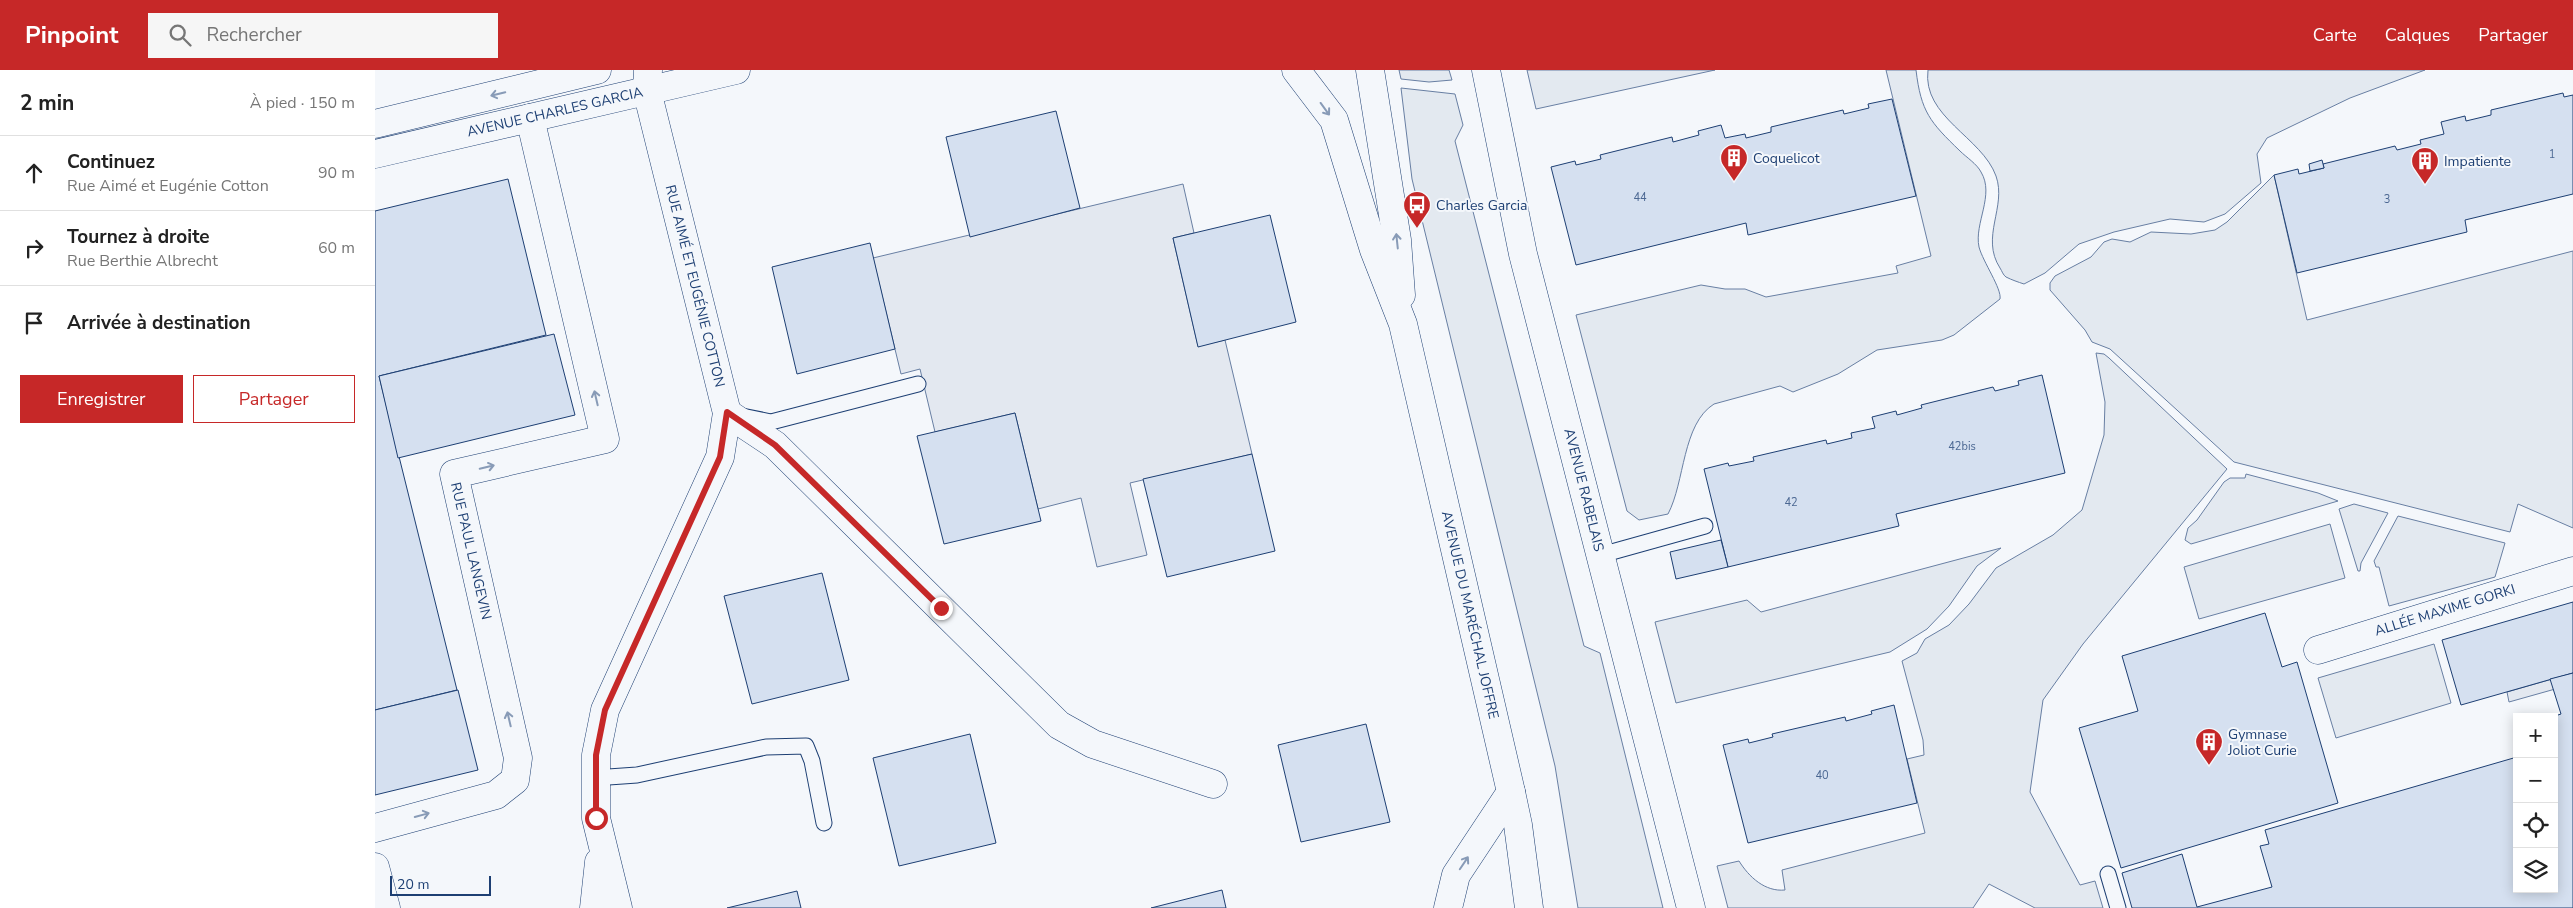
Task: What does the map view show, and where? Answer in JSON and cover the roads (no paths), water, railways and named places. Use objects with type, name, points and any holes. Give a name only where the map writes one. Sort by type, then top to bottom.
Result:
[{"type":"street","points":[[375,124],[540,77],[597,70]]},
{"type":"street","name":"AVENUE CHARLES GARCIA","points":[[375,154],[530,118],[647,80],[736,70]]},
{"type":"street","name":"AVENUE DU MARÉCHAL JOFFRE","points":[[1296,70],[1334,120],[1374,250],[1403,324],[1511,792],[1518,825],[1529,908]]},
{"type":"street","name":"AVENUE DU MARÉCHAL JOFFRE","points":[[1370,70],[1397,240],[1403,324]]},
{"type":"street","name":"AVENUE RABELAIS","points":[[1486,70],[1523,254],[1691,908]]},
{"type":"street","name":"RUE AIMÉ ET EUGÉNIE COTTON","points":[[618,908],[601,845],[596,818],[594,778],[596,755],[605,710],[720,457],[727,412],[647,80]]},
{"type":"street","name":"RUE PAUL LANGEVIN","points":[[375,828],[496,795],[515,780],[518,758],[454,474],[605,439],[530,118]]},
{"type":"street","points":[[727,412],[775,445],[1059,725],[1093,744],[1213,784]]},
{"type":"street","name":"ALLÉE MAXIME GORKI","points":[[2318,650],[2573,571]]},
{"type":"street","points":[[1448,908],[1456,875],[1511,792]]},
{"type":"street","name":"RUE AIMÉ ET EUGÉNIE COTTON","points":[[594,908],[601,845]]},
{"type":"street","points":[[375,867],[385,908]]},
{"type":"lane","points":[[727,412],[771,422],[918,384]]},
{"type":"lane","points":[[1601,555],[1705,526]]},
{"type":"lane","points":[[594,778],[637,775],[767,747],[806,746],[824,823]]},
{"type":"lane","points":[[2108,874],[2118,908]]},
{"type":"place","name":"Coquelicot","points":[[1734,182]]},
{"type":"place","name":"Impatiente","points":[[2425,185]]},
{"type":"place","name":"Charles Garcia","points":[[1417,229]]},
{"type":"place","name":"Gymnase Joliot Curie","points":[[2209,766]]}]
